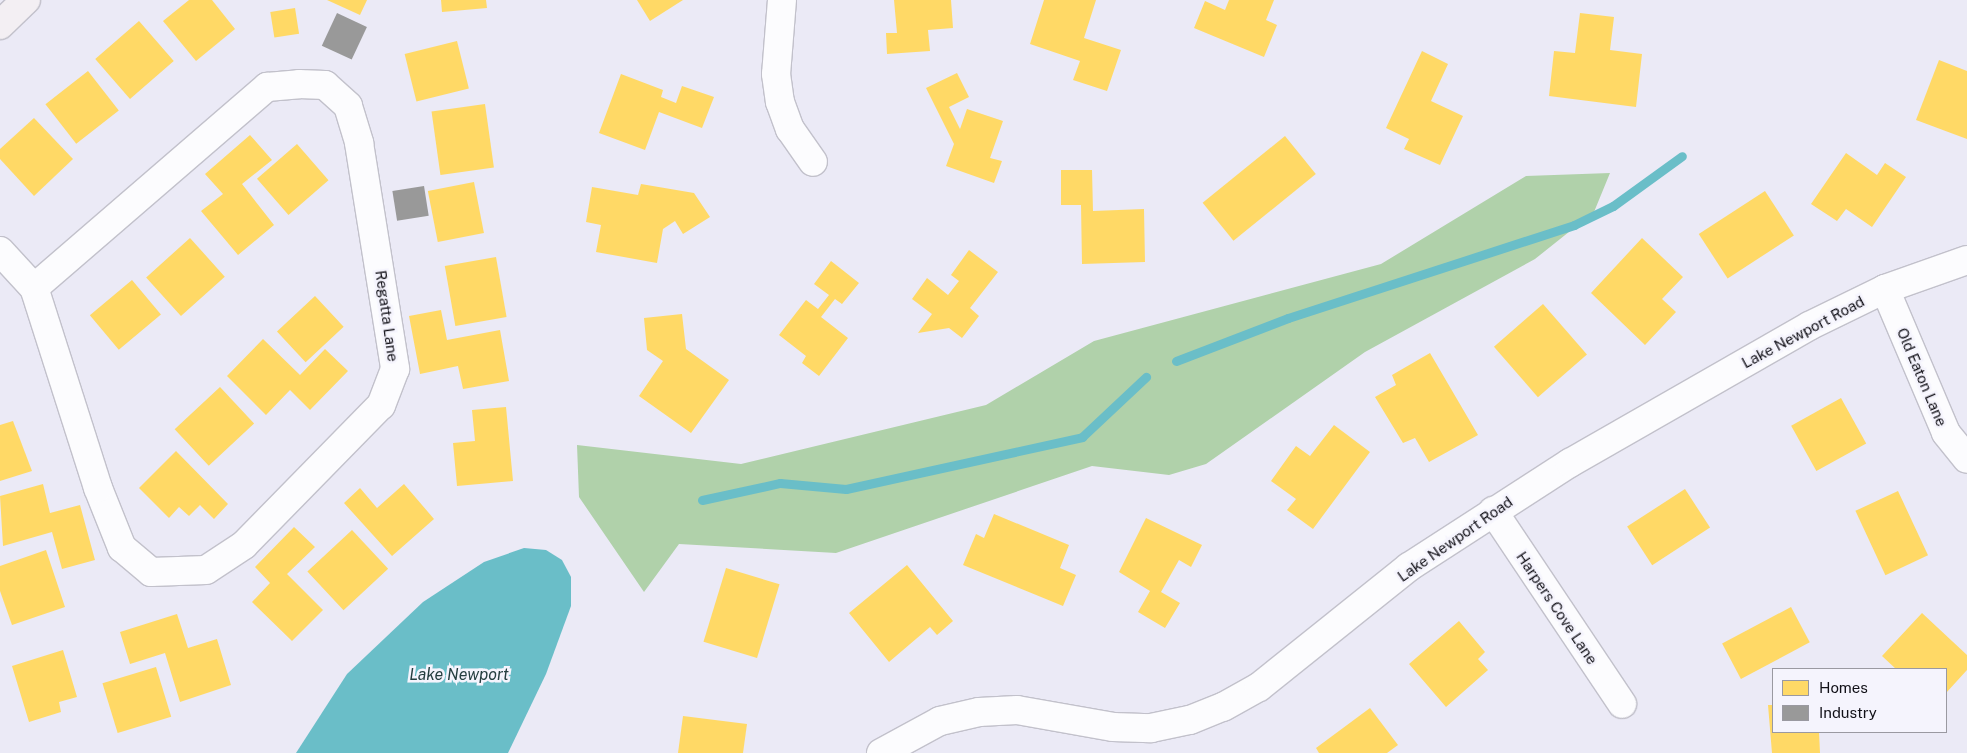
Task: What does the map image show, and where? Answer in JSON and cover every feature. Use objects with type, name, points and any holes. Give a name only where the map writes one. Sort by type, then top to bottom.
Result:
[{"type":"street","points":[[0,25],[26,0]]},
{"type":"street","points":[[782,0],[776,74],[780,102],[790,129],[813,162]]},
{"type":"street","name":"Regatta Lane","points":[[0,251],[34,288],[122,548],[151,572],[206,570],[244,545],[381,405],[395,369],[359,143],[348,106],[325,85],[267,88],[34,288]]},
{"type":"street","name":"Lake Newport Road","points":[[880,753],[940,721],[978,712],[1040,712],[1113,727],[1151,728],[1190,720],[1259,687],[1409,567],[1493,511],[1809,326],[1885,289],[1967,260]]},
{"type":"street","name":"Old Eaton Lane","points":[[1885,289],[1946,433],[1967,459]]},
{"type":"street","name":"Harpers Cove Lane","points":[[1493,511],[1622,704]]},
{"type":"green space","points":[[1610,173],[1594,212],[1535,259],[1365,352],[1206,464],[1169,475],[1092,466],[836,553],[679,544],[644,592],[579,497],[577,445],[741,464],[986,405],[1094,341],[1381,264],[1526,176]]},
{"type":"water","name":"Lake Newport","points":[[524,548],[546,550],[562,560],[571,577],[571,606],[546,674],[508,753],[296,753],[347,674],[423,602],[484,562]]},
{"type":"building: Homes","points":[[189,0],[212,0],[235,29],[196,61],[163,21]]},
{"type":"building: Homes","points":[[327,0],[367,0],[360,15]]},
{"type":"building: Homes","points":[[441,0],[486,0],[487,8],[442,12]]},
{"type":"building: Homes","points":[[637,0],[683,0],[650,21]]},
{"type":"building: Homes","points":[[894,0],[951,0],[953,28],[928,30],[930,51],[887,54],[886,33],[897,33]]},
{"type":"building: Homes","points":[[1044,0],[1096,0],[1084,38],[1121,50],[1107,91],[1073,80],[1080,61],[1030,44]]},
{"type":"building: Homes","points":[[1229,0],[1274,0],[1266,20],[1277,25],[1264,57],[1194,28],[1205,1],[1225,10]]},
{"type":"building: Homes","points":[[295,8],[299,34],[274,38],[270,12]]},
{"type":"building: Homes","points":[[1580,13],[1614,17],[1610,50],[1642,54],[1636,107],[1549,96],[1554,51],[1575,53]]},
{"type":"building: Homes","points":[[139,21],[174,61],[130,99],[95,59]]},
{"type":"building: Homes","points":[[457,41],[469,89],[416,102],[405,54]]},
{"type":"building: Homes","points":[[1422,51],[1448,64],[1431,101],[1463,116],[1440,165],[1404,149],[1409,139],[1386,128]]},
{"type":"building: Homes","points":[[1939,60],[1967,71],[1967,139],[1916,120]]},
{"type":"building: Homes","points":[[88,71],[119,110],[76,144],[45,104]]},
{"type":"building: Homes","points":[[957,73],[969,97],[949,107],[960,129],[967,109],[1003,121],[990,158],[1002,161],[994,183],[946,166],[954,144],[926,88]]},
{"type":"building: Homes","points":[[621,74],[663,90],[661,97],[676,103],[682,86],[714,97],[702,128],[659,112],[645,150],[599,133]]},
{"type":"building: Homes","points":[[485,104],[494,167],[440,175],[432,112]]},
{"type":"building: Homes","points":[[34,118],[73,159],[34,196],[0,159],[0,149]]},
{"type":"building: Homes","points":[[250,135],[272,160],[242,184],[274,225],[238,255],[201,211],[223,194],[205,174]]},
{"type":"building: Homes","points":[[1285,136],[1316,174],[1233,241],[1203,203]]},
{"type":"building: Homes","points":[[297,144],[328,180],[288,215],[257,179]]},
{"type":"building: Homes","points":[[1846,153],[1877,175],[1885,163],[1906,177],[1872,227],[1846,209],[1837,221],[1811,204]]},
{"type":"building: Homes","points":[[1061,170],[1092,170],[1093,211],[1144,209],[1145,262],[1082,264],[1081,205],[1061,205]]},
{"type":"building: Homes","points":[[474,182],[484,233],[438,242],[428,191]]},
{"type":"building: Homes","points":[[641,184],[694,193],[710,217],[683,234],[675,221],[663,229],[657,263],[596,252],[601,225],[586,222],[592,187],[638,195]]},
{"type":"building: Homes","points":[[1765,191],[1794,235],[1728,278],[1699,234]]},
{"type":"building: Homes","points":[[190,238],[225,277],[181,316],[146,277]]},
{"type":"building: Homes","points":[[1642,238],[1683,277],[1662,299],[1676,312],[1645,345],[1591,293]]},
{"type":"building: Homes","points":[[969,250],[998,272],[970,308],[979,316],[962,338],[949,328],[918,333],[932,314],[912,299],[927,278],[948,295],[959,281],[951,275]]},
{"type":"building: Homes","points":[[496,257],[507,317],[455,326],[445,266]]},
{"type":"building: Homes","points":[[831,261],[859,283],[842,304],[835,299],[821,317],[848,338],[819,376],[802,363],[806,356],[779,335],[806,300],[818,309],[829,295],[814,284]]},
{"type":"building: Homes","points":[[132,280],[161,314],[119,350],[90,315]]},
{"type":"building: Homes","points":[[315,296],[344,327],[306,362],[277,331]]},
{"type":"building: Homes","points":[[1543,304],[1587,355],[1538,397],[1494,347]]},
{"type":"building: Homes","points":[[441,310],[447,340],[500,330],[509,381],[463,389],[458,366],[420,374],[409,316]]},
{"type":"building: Homes","points":[[682,314],[686,349],[729,380],[691,433],[639,396],[663,361],[647,350],[644,318]]},
{"type":"building: Homes","points":[[263,339],[300,375],[325,349],[348,371],[310,410],[290,390],[266,415],[227,376]]},
{"type":"building: Homes","points":[[1430,353],[1478,435],[1429,462],[1415,438],[1403,443],[1375,397],[1396,385],[1392,375]]},
{"type":"building: Homes","points":[[220,387],[254,424],[209,466],[175,429]]},
{"type":"building: Homes","points":[[1841,398],[1866,443],[1816,471],[1791,426]]},
{"type":"building: Homes","points":[[506,407],[513,481],[457,486],[453,443],[475,441],[472,410]]},
{"type":"building: Homes","points":[[13,421],[32,471],[0,481],[0,425]]},
{"type":"building: Homes","points":[[1334,425],[1370,452],[1313,529],[1287,510],[1296,499],[1271,481],[1296,446],[1310,456]]},
{"type":"building: Homes","points":[[176,451],[228,504],[214,519],[200,505],[189,516],[179,507],[169,518],[139,488]]},
{"type":"building: Homes","points":[[43,484],[50,513],[80,505],[95,560],[62,569],[52,532],[3,546],[0,496]]},
{"type":"building: Homes","points":[[404,484],[434,519],[392,556],[344,503],[360,488],[377,508]]},
{"type":"building: Homes","points":[[1685,489],[1710,528],[1652,565],[1627,527]]},
{"type":"building: Homes","points":[[1898,491],[1928,555],[1885,575],[1855,511]]},
{"type":"building: Homes","points":[[994,514],[1069,545],[1060,568],[1076,575],[1063,606],[963,565],[976,534],[984,538]]},
{"type":"building: Homes","points":[[1146,518],[1202,545],[1191,567],[1179,560],[1161,592],[1180,603],[1165,628],[1138,612],[1150,591],[1119,572]]},
{"type":"building: Homes","points":[[294,527],[315,547],[287,574],[323,610],[292,641],[252,602],[270,583],[255,567]]},
{"type":"building: Homes","points":[[352,530],[388,569],[344,610],[307,572]]},
{"type":"building: Homes","points":[[46,550],[65,607],[12,625],[0,591],[0,566]]},
{"type":"building: Homes","points":[[907,565],[953,621],[937,635],[930,627],[889,662],[849,613]]},
{"type":"building: Homes","points":[[726,568],[780,584],[757,658],[703,642]]},
{"type":"building: Homes","points":[[1791,607],[1810,642],[1741,679],[1722,644]]},
{"type":"building: Homes","points":[[1922,613],[1967,655],[1967,670],[1947,692],[1947,668],[1895,668],[1882,656]]},
{"type":"building: Homes","points":[[177,614],[188,648],[217,639],[231,685],[180,702],[165,653],[130,664],[120,632]]},
{"type":"building: Homes","points":[[1459,621],[1485,652],[1478,659],[1488,670],[1446,707],[1409,664]]},
{"type":"building: Homes","points":[[63,650],[77,697],[59,702],[61,712],[29,722],[12,666]]},
{"type":"building: Homes","points":[[156,667],[171,717],[118,733],[102,683]]},
{"type":"building: Homes","points":[[1768,705],[1772,705],[1772,733],[1819,733],[1820,753],[1772,753]]},
{"type":"building: Homes","points":[[1370,708],[1398,745],[1387,753],[1319,753],[1316,748]]},
{"type":"building: Homes","points":[[683,716],[747,724],[743,753],[678,753]]},
{"type":"building: Industry","points":[[337,13],[367,27],[352,60],[322,46]]},
{"type":"building: Industry","points":[[424,186],[429,216],[397,221],[392,191]]},
{"type":"waterway","points":[[1176,361],[1288,318],[1574,225],[1613,206],[1682,156]]},
{"type":"waterway","points":[[702,500],[780,483],[846,489],[1082,437],[1146,377]]}]
